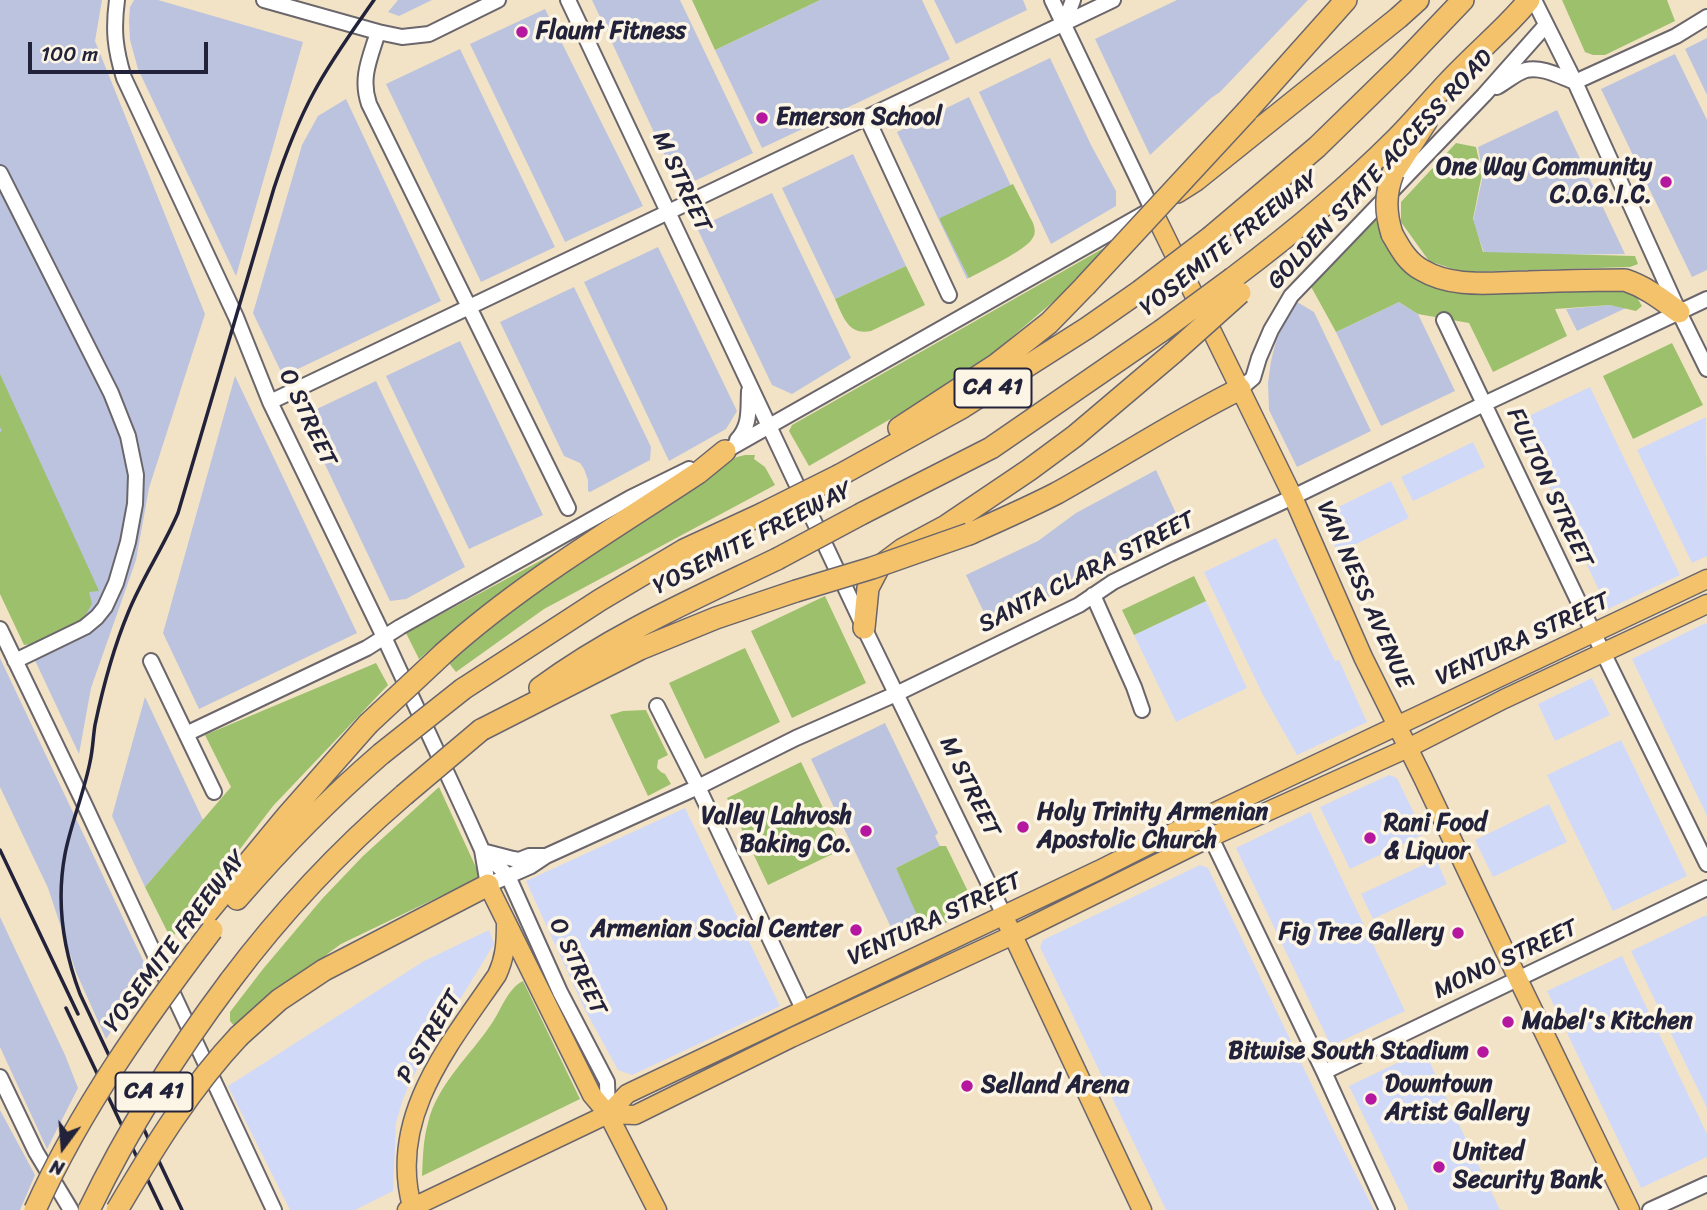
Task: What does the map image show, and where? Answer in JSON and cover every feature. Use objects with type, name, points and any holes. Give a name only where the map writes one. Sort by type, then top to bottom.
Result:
[{"type":"highway","points":[[840,475],[902,426],[997,364],[1049,323],[1247,111],[1346,0]]},
{"type":"highway","points":[[1152,209],[1196,180],[1418,0]]},
{"type":"highway","name":"YOSEMITE FREEWAY","points":[[209,922],[355,776],[463,689],[600,600],[684,550],[840,475],[963,407],[1140,291],[1212,236],[1317,147],[1463,0]]},
{"type":"highway","name":"YOSEMITE FREEWAY","points":[[89,1210],[141,1112],[194,1029],[267,935],[358,837],[481,730],[571,665],[628,631],[777,559],[991,448],[1161,331],[1237,286],[1291,244],[1527,5]]},
{"type":"highway","points":[[1458,72],[1393,173],[1388,189],[1386,205],[1392,234],[1412,263],[1444,280],[1470,283],[1625,280],[1653,293],[1679,312]]},
{"type":"highway","points":[[864,628],[868,588],[879,567],[902,549],[946,526],[1075,436],[1172,354],[1237,286]]},
{"type":"highway","points":[[481,730],[640,649],[716,618],[969,534],[1048,497],[1240,389]]},
{"type":"highway","points":[[209,922],[287,816],[368,724],[444,652],[520,591],[698,474],[725,451]]},
{"type":"highway","points":[[117,1210],[181,1107],[204,1076],[239,1036],[279,1000],[324,970],[488,886]]},
{"type":"highway","name":"CA 41","points":[[35,1210],[89,1109],[109,1060],[131,1021],[167,967],[209,922]]},
{"type":"main road","name":"VAN NESS AVENUE","points":[[1152,209],[1293,497],[1363,657],[1630,1210]]},
{"type":"main road","name":"VENTURA STREET","points":[[410,1209],[608,1115],[627,1094],[1707,579]]},
{"type":"main road","name":"VENTURA STREET","points":[[608,1115],[635,1115],[791,1038],[1013,935],[1211,837],[1408,747],[1707,604]]},
{"type":"main road","name":"O STREET","points":[[488,886],[592,1095],[608,1115],[657,1210]]},
{"type":"main road","name":"M STREET","points":[[1004,915],[1142,1210]]},
{"type":"main road","name":"P STREET","points":[[410,1209],[406,1163],[414,1112],[430,1076],[503,964],[506,921]]},
{"type":"main road","points":[[497,975],[507,967],[528,965]]},
{"type":"street","name":"O STREET","points":[[117,0],[114,28],[116,53],[124,78],[236,317],[270,402],[384,637],[482,850],[488,886]]},
{"type":"street","points":[[264,0],[402,37],[429,34],[498,0]]},
{"type":"street","name":"M STREET","points":[[568,0],[895,694],[1004,915]]},
{"type":"street","name":"VAN NESS AVENUE","points":[[1052,0],[1152,209]]},
{"type":"street","points":[[1064,23],[1073,0]]},
{"type":"street","points":[[270,402],[1114,0]]},
{"type":"street","points":[[1527,5],[1546,25],[1575,82],[1707,369]]},
{"type":"street","points":[[1484,95],[1526,70],[1548,72],[1575,82],[1676,36],[1707,17]]},
{"type":"street","name":"GOLDEN STATE ACCESS ROAD","points":[[1240,389],[1253,378],[1271,330],[1291,296],[1484,95],[1546,25]]},
{"type":"street","points":[[378,32],[364,85],[377,122],[568,508]]},
{"type":"street","points":[[867,118],[949,295]]},
{"type":"street","points":[[0,173],[111,393],[128,436],[136,475],[135,504],[128,542],[106,607],[85,627],[15,661]]},
{"type":"street","points":[[186,734],[367,648],[630,498],[725,451],[1152,209]]},
{"type":"street","name":"SANTA CLARA STREET","points":[[488,886],[546,856],[698,787],[1079,605],[1113,582],[1158,559],[1707,299]]},
{"type":"street","name":"FULTON STREET","points":[[1444,320],[1707,864]]},
{"type":"street","name":"M STREET","points":[[725,451],[745,431],[750,408],[750,386]]},
{"type":"street","points":[[1093,595],[1142,710]]},
{"type":"street","points":[[0,629],[274,1210]]},
{"type":"street","points":[[150,661],[214,792]]},
{"type":"street","points":[[657,706],[803,1009]]},
{"type":"street","points":[[1202,819],[1387,1210]]},
{"type":"street","name":"O STREET","points":[[482,850],[508,876],[560,992],[607,1082],[608,1115]]},
{"type":"street","points":[[482,850],[495,856],[519,860],[529,856],[546,856]]},
{"type":"street","name":"MONO STREET","points":[[1324,1072],[1707,888]]},
{"type":"street","points":[[0,1077],[36,1152],[71,1210]]},
{"type":"street","points":[[1650,1210],[1707,1184]]},
{"type":"shaded area","points":[[0,0],[102,0],[95,41],[205,314],[149,488],[136,560],[91,688],[79,754],[0,586]]},
{"type":"shaded area","points":[[134,0],[158,0],[303,42],[236,276],[138,69],[130,40],[130,7]]},
{"type":"shaded area","points":[[398,0],[432,0],[399,16],[388,12]]},
{"type":"shaded area","points":[[592,0],[680,0],[753,153],[680,188]]},
{"type":"shaded area","points":[[820,0],[922,0],[950,59],[762,148],[715,50]]},
{"type":"shaded area","points":[[934,0],[1023,0],[1027,10],[956,44]]},
{"type":"shaded area","points":[[1177,0],[1308,0],[1220,92],[1150,155],[1095,39]]},
{"type":"shaded area","points":[[545,9],[643,206],[565,242],[470,44]]},
{"type":"shaded area","points":[[1707,38],[1707,95],[1685,49]]},
{"type":"shaded area","points":[[460,49],[555,247],[481,282],[386,84]]},
{"type":"shaded area","points":[[1675,54],[1707,120],[1707,270],[1692,277],[1601,89]]},
{"type":"shaded area","points":[[1050,58],[1116,191],[1116,206],[1051,244],[979,92]]},
{"type":"shaded area","points":[[969,97],[1030,226],[1018,247],[967,279],[897,132]]},
{"type":"shaded area","points":[[346,99],[441,301],[283,376],[253,313],[302,145],[318,116]]},
{"type":"shaded area","points":[[1557,110],[1625,254],[1484,253],[1473,221],[1483,175],[1478,147]]},
{"type":"shaded area","points":[[853,154],[906,266],[835,299],[782,188]]},
{"type":"shaded area","points":[[772,193],[851,358],[792,394],[772,385],[697,228]]},
{"type":"shaded area","points":[[658,247],[737,411],[726,429],[669,461],[584,282]]},
{"type":"shaded area","points":[[574,287],[651,447],[650,460],[590,492],[580,463],[564,456],[500,322]]},
{"type":"shaded area","points":[[1297,302],[1314,312],[1371,431],[1297,467],[1269,410],[1268,383],[1276,341]]},
{"type":"shaded area","points":[[1399,302],[1418,314],[1455,391],[1381,426],[1336,332]]},
{"type":"shaded area","points":[[1610,305],[1626,308],[1577,331],[1566,309]]},
{"type":"shaded area","points":[[460,341],[543,515],[469,549],[386,376]]},
{"type":"shaded area","points":[[235,376],[357,633],[199,709],[163,633]]},
{"type":"shaded area","points":[[376,381],[465,567],[406,599],[390,601],[302,416]]},
{"type":"shaded area","points":[[1590,387],[1680,575],[1608,609],[1518,421]]},
{"type":"shaded area","points":[[1706,417],[1707,556],[1692,563],[1637,450]]},
{"type":"shaded area","points":[[1473,442],[1485,467],[1413,501],[1401,477]]},
{"type":"shaded area","points":[[1156,470],[1180,522],[1099,561],[1061,591],[990,625],[966,575],[1038,541],[1076,513]]},
{"type":"shaded area","points":[[1391,481],[1409,518],[1338,553],[1320,516]]},
{"type":"shaded area","points":[[1276,538],[1335,661],[1339,660],[1367,722],[1297,755],[1263,695],[1204,572]]},
{"type":"shaded area","points":[[1206,601],[1247,688],[1176,722],[1134,635]]},
{"type":"shaded area","points":[[1706,623],[1707,625],[1707,816],[1632,659]]},
{"type":"shaded area","points":[[0,658],[149,973],[106,1039],[76,972],[48,888],[0,787]]},
{"type":"shaded area","points":[[1592,678],[1610,715],[1555,741],[1538,704]]},
{"type":"shaded area","points":[[145,697],[203,820],[145,887],[112,816]]},
{"type":"shaded area","points":[[885,723],[938,833],[935,836],[940,846],[896,868],[924,927],[897,940],[811,759]]},
{"type":"shaded area","points":[[1621,740],[1687,876],[1613,911],[1547,775]]},
{"type":"shaded area","points":[[1389,775],[1397,778],[1424,834],[1350,869],[1320,807]]},
{"type":"shaded area","points":[[1549,804],[1567,842],[1493,877],[1475,840]]},
{"type":"shaded area","points":[[685,808],[780,1006],[632,1075],[618,1070],[584,1008],[526,881]]},
{"type":"shaded area","points":[[1310,812],[1405,1011],[1331,1046],[1236,848]]},
{"type":"shaded area","points":[[1436,859],[1447,884],[1373,919],[1361,894]]},
{"type":"shaded area","points":[[1200,865],[1208,868],[1374,1210],[1166,1210],[1040,947],[1043,940]]},
{"type":"shaded area","points":[[1706,915],[1707,918],[1707,1108],[1631,951]]},
{"type":"shaded area","points":[[0,917],[78,1088],[47,1149],[0,1047]]},
{"type":"shaded area","points":[[489,930],[494,944],[412,1078],[403,1099],[396,1123],[393,1191],[355,1210],[290,1210],[228,1086],[424,961]]},
{"type":"shaded area","points":[[1622,956],[1707,1134],[1707,1157],[1641,1188],[1547,991]]},
{"type":"shaded area","points":[[1424,1050],[1500,1210],[1409,1210],[1349,1086]]},
{"type":"shaded area","points":[[0,1110],[35,1175],[20,1210],[0,1210]]},
{"type":"green space","points":[[692,0],[820,0],[715,50]]},
{"type":"green space","points":[[1562,0],[1667,0],[1675,21],[1605,55],[1593,55],[1585,52]]},
{"type":"green space","points":[[1456,143],[1476,147],[1482,174],[1473,219],[1483,252],[1635,256],[1638,264],[1630,267],[1462,272],[1429,261],[1401,222],[1401,202]]},
{"type":"green space","points":[[1013,184],[1033,223],[1033,237],[1013,254],[969,278],[940,218]]},
{"type":"green space","points":[[1376,220],[1412,274],[1633,291],[1642,306],[1636,311],[1610,305],[1555,309],[1567,336],[1493,372],[1469,323],[1418,314],[1399,302],[1336,332],[1309,283]]},
{"type":"green space","points":[[1118,240],[1054,301],[993,353],[927,398],[809,466],[789,431],[792,425]]},
{"type":"green space","points":[[906,266],[925,305],[871,331],[863,332],[852,328],[835,299]]},
{"type":"green space","points":[[1672,343],[1703,405],[1633,439],[1603,376]]},
{"type":"green space","points":[[0,374],[99,591],[89,592],[92,604],[83,619],[32,644],[24,645],[0,594]]},
{"type":"green space","points":[[755,455],[754,459],[765,467],[775,485],[544,609],[456,672],[448,662],[560,573],[737,457]]},
{"type":"green space","points":[[592,533],[521,579],[419,659],[406,633]]},
{"type":"green space","points":[[1194,576],[1206,601],[1134,635],[1122,610]]},
{"type":"green space","points":[[825,596],[866,683],[792,718],[751,631]]},
{"type":"green space","points":[[745,648],[780,722],[705,759],[669,683]]},
{"type":"green space","points":[[376,663],[388,685],[273,806],[171,939],[145,887],[231,787],[205,735]]},
{"type":"green space","points":[[646,710],[668,755],[658,760],[657,768],[671,784],[648,796],[610,715],[623,711]]},
{"type":"green space","points":[[801,762],[843,849],[768,885],[727,798]]},
{"type":"green space","points":[[439,787],[480,876],[341,944],[236,1028],[230,1021],[230,1012],[263,969],[322,899],[363,856]]},
{"type":"green space","points":[[940,846],[946,846],[976,908],[925,933],[896,868]]},
{"type":"green space","points":[[523,981],[580,1099],[422,1176],[426,1129],[439,1095],[484,1035],[509,994]]},
{"type":"railway","points":[[182,1210],[80,994],[65,943],[61,908],[62,872],[113,654],[134,600],[178,513],[282,163],[302,115],[321,80],[374,0]]},
{"type":"railway","points":[[0,850],[78,1014]]},
{"type":"railway","points":[[66,1008],[162,1210]]},
{"type":"place","name":"Flaunt Fitness","points":[[522,32]]},
{"type":"place","name":"Emerson School","points":[[762,118]]},
{"type":"place","name":"One Way Community C.O.G.I.C.","points":[[1666,182]]},
{"type":"place","name":"Holy Trinity Armenian Apostolic Church","points":[[1023,827]]},
{"type":"place","name":"Valley Lahvosh Baking Co.","points":[[866,831]]},
{"type":"place","name":"Rani Food & Liquor","points":[[1370,838]]},
{"type":"place","name":"Armenian Social Center","points":[[856,930]]},
{"type":"place","name":"Fig Tree Gallery","points":[[1458,933]]},
{"type":"place","name":"Mabel's Kitchen","points":[[1508,1022]]},
{"type":"place","name":"Bitwise South Stadium","points":[[1483,1052]]},
{"type":"place","name":"Selland Arena","points":[[967,1086]]},
{"type":"place","name":"Downtown Artist Gallery","points":[[1371,1099]]},
{"type":"place","name":"United Security Bank","points":[[1439,1167]]}]
